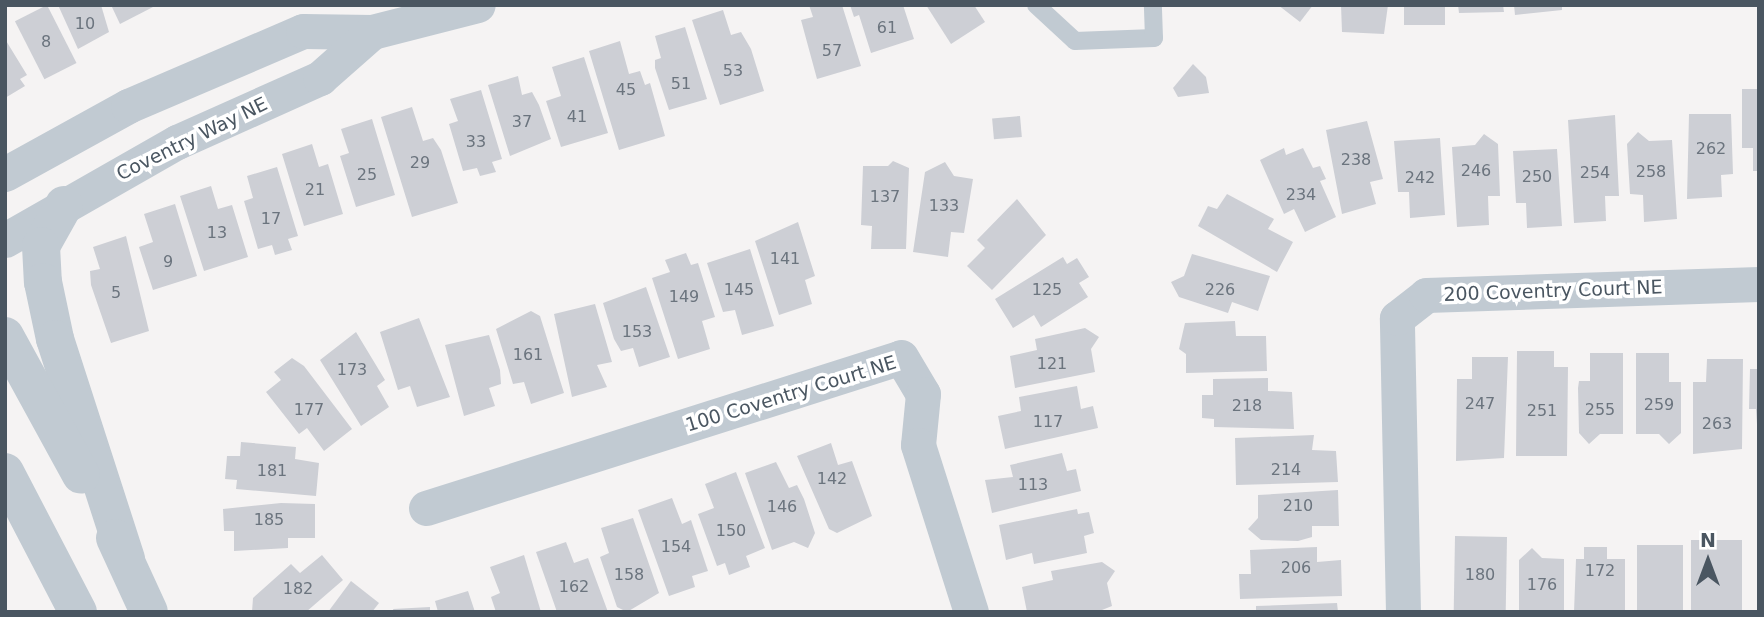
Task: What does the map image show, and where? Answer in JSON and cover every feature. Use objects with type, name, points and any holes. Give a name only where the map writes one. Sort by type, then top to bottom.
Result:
[{"type":"street","name":"Coventry Way NE","points":[[5,174],[128,106],[303,31],[367,19],[478,5]]},
{"type":"street","name":"Coventry Way NE","points":[[5,240],[177,142],[320,78],[367,19]]},
{"type":"street","points":[[64,205],[41,246],[43,282],[55,339],[126,559]]},
{"type":"street","name":"200 Coventry Court NE","points":[[1403,612],[1397,318],[1426,295],[1759,284]]},
{"type":"street","points":[[5,335],[126,559],[149,612]]},
{"type":"street","name":"100 Coventry Court NE","points":[[426,508],[901,356],[923,394],[918,446],[971,612]]},
{"type":"street","points":[[5,472],[78,612]]},
{"type":"lane","points":[[1036,5],[1075,41],[1154,37],[1153,5]]},
{"type":"building","points":[[47,5],[77,63],[44,79],[15,21]]},
{"type":"building","points":[[58,5],[101,5],[109,32],[78,49]]},
{"type":"building","points":[[111,5],[152,5],[153,7],[120,24]]},
{"type":"building","points":[[809,5],[842,5],[861,66],[817,79],[801,20],[813,17]]},
{"type":"building","points":[[850,5],[903,5],[914,39],[871,53],[859,15],[854,17]]},
{"type":"building","points":[[926,5],[974,5],[985,22],[951,44]]},
{"type":"building","points":[[1278,5],[1313,5],[1300,22]]},
{"type":"building","points":[[1341,5],[1388,5],[1384,34],[1342,32]]},
{"type":"building","points":[[1404,5],[1445,5],[1445,25],[1404,25]]},
{"type":"building","points":[[1458,5],[1503,5],[1504,12],[1459,13]]},
{"type":"building","points":[[1514,5],[1562,5],[1562,10],[1515,15]]},
{"type":"building","points":[[723,10],[731,35],[741,32],[751,49],[764,91],[720,105],[692,20]]},
{"type":"building","points":[[685,27],[707,99],[669,110],[655,68],[655,60],[661,58],[655,36]]},
{"type":"building","points":[[5,39],[27,75],[20,79],[25,86],[5,98]]},
{"type":"building","points":[[620,41],[629,74],[640,71],[645,85],[650,83],[665,136],[619,150],[589,51]]},
{"type":"building","points":[[584,57],[608,133],[561,147],[546,101],[561,96],[552,67]]},
{"type":"building","points":[[1193,64],[1206,77],[1209,93],[1178,97],[1173,88]]},
{"type":"building","points":[[518,76],[522,95],[532,92],[551,139],[510,156],[488,85]]},
{"type":"building","points":[[1742,89],[1759,89],[1759,171],[1753,171],[1753,148],[1742,148]]},
{"type":"building","points":[[481,90],[502,159],[492,162],[496,172],[480,176],[477,168],[463,171],[449,124],[458,121],[450,99]]},
{"type":"building","points":[[412,107],[423,141],[433,138],[441,150],[458,203],[412,217],[381,117]]},
{"type":"building","points":[[1689,114],[1731,114],[1733,174],[1721,175],[1722,197],[1687,199]]},
{"type":"building","points":[[1615,115],[1619,196],[1605,196],[1606,221],[1574,223],[1568,120]]},
{"type":"building","points":[[1020,116],[1022,137],[994,139],[992,118]]},
{"type":"building","points":[[372,119],[395,195],[356,207],[340,156],[349,153],[341,129]]},
{"type":"building","points":[[1367,121],[1383,179],[1370,182],[1376,204],[1342,214],[1326,130]]},
{"type":"building","points":[[1638,132],[1649,141],[1672,140],[1677,219],[1644,222],[1643,195],[1630,194],[1627,144]]},
{"type":"building","points":[[1484,134],[1498,144],[1500,196],[1488,196],[1489,225],[1457,227],[1452,147],[1475,145]]},
{"type":"building","points":[[1440,138],[1445,215],[1410,218],[1409,192],[1398,192],[1394,141]]},
{"type":"building","points":[[312,144],[319,167],[328,164],[343,214],[304,226],[282,154]]},
{"type":"building","points":[[1284,148],[1286,155],[1303,148],[1313,168],[1320,166],[1326,179],[1320,181],[1336,217],[1305,232],[1294,209],[1284,214],[1260,160]]},
{"type":"building","points":[[1557,149],[1562,226],[1527,228],[1526,203],[1516,203],[1513,151]]},
{"type":"building","points":[[893,161],[909,168],[906,249],[871,249],[872,226],[861,225],[863,166],[888,166]]},
{"type":"building","points":[[945,162],[954,176],[973,179],[964,233],[951,232],[948,257],[913,252],[925,172]]},
{"type":"building","points":[[277,167],[298,236],[288,239],[292,250],[275,255],[272,245],[258,249],[244,201],[253,198],[247,176]]},
{"type":"building","points":[[211,186],[218,209],[232,205],[248,257],[204,271],[180,196]]},
{"type":"building","points":[[1227,194],[1274,219],[1268,229],[1293,242],[1277,272],[1198,226],[1208,206],[1217,209]]},
{"type":"building","points":[[1017,199],[1046,235],[992,290],[967,266],[985,248],[977,240]]},
{"type":"building","points":[[175,204],[197,276],[153,290],[139,247],[153,242],[144,214]]},
{"type":"building","points":[[798,222],[815,276],[805,280],[812,304],[779,315],[755,241]]},
{"type":"building","points":[[126,236],[149,331],[111,343],[91,285],[90,271],[100,269],[93,247]]},
{"type":"building","points":[[750,249],[774,326],[742,335],[735,310],[723,312],[707,263]]},
{"type":"building","points":[[686,253],[691,265],[698,263],[715,317],[702,321],[710,349],[678,359],[652,278],[670,272],[665,260]]},
{"type":"building","points":[[1192,254],[1270,276],[1258,311],[1232,302],[1228,313],[1179,297],[1171,282],[1184,276]]},
{"type":"building","points":[[1063,257],[1067,264],[1077,258],[1089,277],[1079,283],[1088,297],[1041,327],[1034,315],[1013,328],[995,299]]},
{"type":"building","points":[[646,287],[670,357],[639,367],[633,348],[621,351],[614,339],[603,303]]},
{"type":"building","points":[[595,304],[612,362],[597,365],[607,387],[572,397],[554,314]]},
{"type":"building","points":[[531,311],[540,316],[564,393],[531,404],[524,382],[513,384],[496,329]]},
{"type":"building","points":[[419,318],[450,397],[417,407],[410,386],[398,390],[380,332]]},
{"type":"building","points":[[1235,321],[1236,336],[1266,336],[1267,371],[1186,373],[1186,354],[1179,349],[1185,323]]},
{"type":"building","points":[[1085,328],[1099,337],[1091,349],[1095,372],[1015,388],[1010,356],[1037,350],[1035,339]]},
{"type":"building","points":[[356,332],[385,380],[377,386],[389,407],[361,426],[320,360]]},
{"type":"building","points":[[489,335],[500,370],[501,384],[489,388],[495,406],[464,416],[445,345]]},
{"type":"building","points":[[1517,351],[1554,351],[1554,367],[1568,367],[1567,456],[1516,456]]},
{"type":"building","points":[[1590,353],[1623,353],[1623,434],[1600,434],[1589,444],[1579,433],[1578,388],[1579,381],[1590,381]]},
{"type":"building","points":[[1636,353],[1669,353],[1669,382],[1681,382],[1681,433],[1669,444],[1659,434],[1636,434]]},
{"type":"building","points":[[1472,357],[1508,357],[1504,458],[1456,461],[1457,379],[1472,379]]},
{"type":"building","points":[[292,358],[304,366],[352,429],[324,451],[307,428],[299,434],[266,392],[281,380],[274,372]]},
{"type":"building","points":[[1707,359],[1743,359],[1742,449],[1693,454],[1693,382],[1706,382]]},
{"type":"building","points":[[1750,369],[1759,369],[1759,455],[1756,409],[1749,409]]},
{"type":"building","points":[[1268,378],[1268,391],[1292,392],[1294,429],[1214,427],[1214,419],[1202,418],[1202,395],[1213,395],[1213,379]]},
{"type":"building","points":[[1077,386],[1081,409],[1093,406],[1098,428],[1005,449],[998,416],[1021,411],[1019,397]]},
{"type":"building","points":[[1314,435],[1312,450],[1336,451],[1338,482],[1236,485],[1235,438]]},
{"type":"building","points":[[241,442],[296,447],[295,459],[319,463],[316,496],[236,489],[237,480],[225,479],[227,456],[240,456]]},
{"type":"building","points":[[831,443],[838,465],[852,461],[872,516],[837,533],[829,529],[797,456]]},
{"type":"building","points":[[1062,453],[1067,471],[1076,469],[1081,491],[992,513],[985,480],[1013,477],[1010,465]]},
{"type":"building","points":[[776,462],[789,488],[797,485],[804,499],[815,533],[808,548],[794,542],[772,550],[745,473]]},
{"type":"building","points":[[736,472],[765,548],[746,556],[750,567],[729,575],[725,563],[717,566],[698,514],[714,508],[705,484]]},
{"type":"building","points":[[1338,490],[1339,526],[1312,526],[1312,537],[1298,541],[1261,540],[1248,529],[1258,518],[1258,495]]},
{"type":"building","points":[[672,498],[682,524],[691,520],[708,571],[692,576],[695,587],[669,596],[638,510]]},
{"type":"building","points":[[281,503],[315,504],[315,538],[288,538],[288,548],[234,551],[234,531],[224,531],[223,509]]},
{"type":"building","points":[[1077,509],[1078,514],[1089,512],[1094,533],[1084,536],[1087,553],[1034,564],[1032,553],[1006,560],[999,525]]},
{"type":"building","points":[[633,518],[659,593],[627,612],[617,607],[600,557],[609,553],[601,528]]},
{"type":"building","points":[[1455,536],[1507,537],[1506,612],[1454,611]]},
{"type":"building","points":[[1691,540],[1742,540],[1742,612],[1691,612]]},
{"type":"building","points":[[566,542],[574,563],[588,558],[608,612],[557,612],[536,552]]},
{"type":"building","points":[[1637,545],[1683,545],[1683,611],[1637,611]]},
{"type":"building","points":[[1317,547],[1317,562],[1341,560],[1342,596],[1240,599],[1239,574],[1251,574],[1250,550]]},
{"type":"building","points":[[1584,547],[1607,547],[1607,559],[1625,559],[1625,612],[1574,612],[1576,559],[1584,559]]},
{"type":"building","points":[[1532,548],[1542,558],[1564,559],[1564,612],[1519,610],[1519,560]]},
{"type":"building","points":[[322,555],[343,580],[306,612],[252,612],[253,598],[291,564],[300,573]]},
{"type":"building","points":[[524,555],[541,612],[496,612],[491,597],[500,593],[490,567]]},
{"type":"building","points":[[1102,562],[1115,571],[1107,583],[1112,606],[1097,612],[1027,612],[1022,587],[1053,580],[1051,571]]},
{"type":"building","points":[[351,581],[379,603],[372,612],[328,612]]},
{"type":"building","points":[[468,591],[475,612],[438,612],[435,601]]},
{"type":"building","points":[[1337,603],[1338,612],[1256,612],[1256,606]]},
{"type":"building","points":[[430,607],[430,612],[394,612],[393,609]]}]
